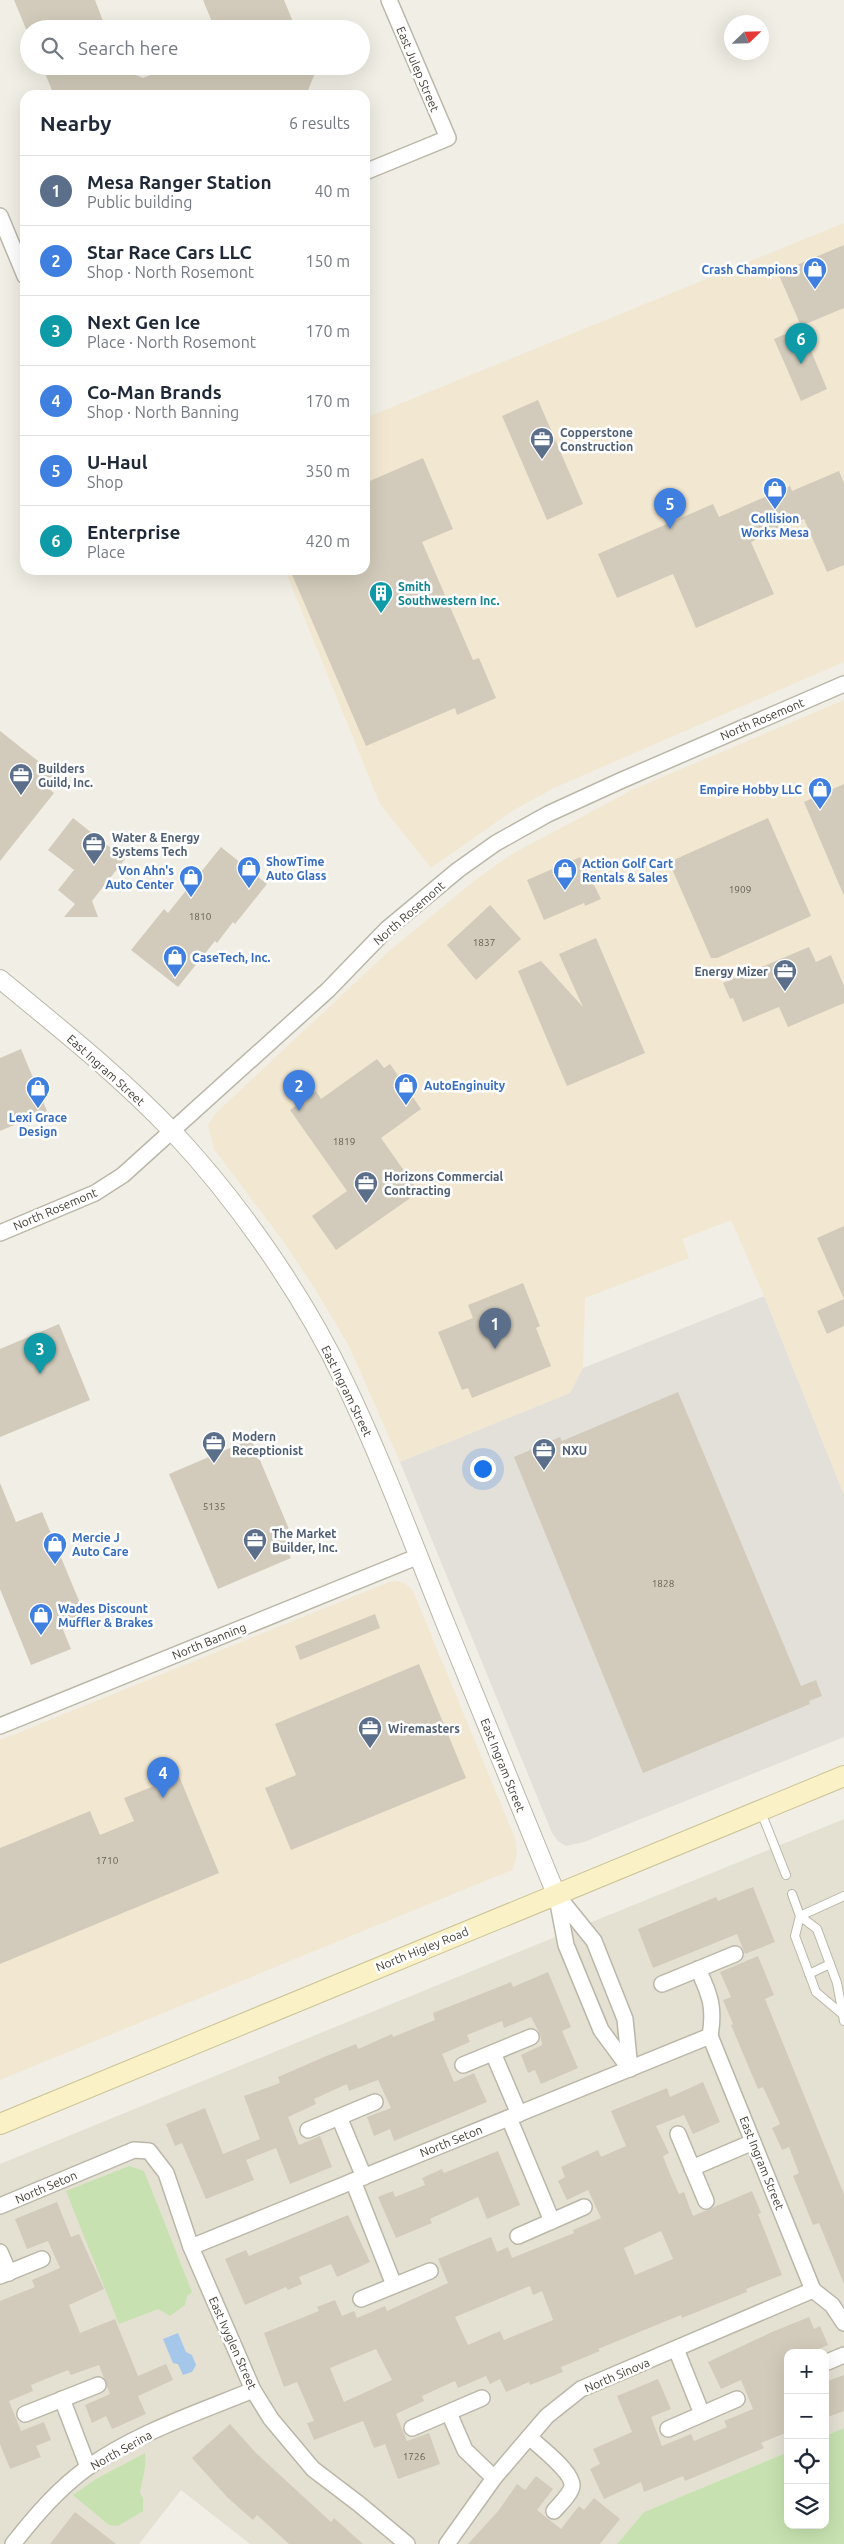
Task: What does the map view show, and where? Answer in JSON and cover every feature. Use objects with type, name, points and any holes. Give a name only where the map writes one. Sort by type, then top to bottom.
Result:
[{"type":"main road","name":"North Higley Road","points":[[0,2124],[844,1776]]},
{"type":"street","name":"East Julep Street","points":[[370,170],[448,138],[389,0]]},
{"type":"street","points":[[0,216],[20,264]]},
{"type":"street","name":"North Rosemont","points":[[0,1233],[95,1193],[123,1176],[328,990],[387,929],[458,870],[496,843],[548,814],[620,781],[844,684]]},
{"type":"street","name":"East Ingram Street","points":[[0,979],[118,1078],[173,1132],[230,1200],[278,1268],[314,1324],[344,1381],[375,1449],[419,1556],[556,1894],[566,1945],[601,2030],[630,2069]]},
{"type":"street","name":"North Banning","points":[[0,1726],[419,1556]]},
{"type":"street","name":"East Ingram Street","points":[[556,1894],[594,1941],[624,2019],[630,2069]]},
{"type":"street","points":[[662,1984],[735,1954]]},
{"type":"street","points":[[698,1969],[711,1998],[714,2014],[710,2036]]},
{"type":"street","points":[[591,2005],[615,1995]]},
{"type":"street","name":"East Ingram Street","points":[[710,2036],[813,2290]]},
{"type":"street","name":"North Seton","points":[[191,2247],[710,2036]]},
{"type":"street","points":[[464,2065],[531,2037]]},
{"type":"street","points":[[494,2052],[514,2116],[552,2221]]},
{"type":"street","points":[[308,2130],[375,2102]]},
{"type":"street","points":[[339,2117],[394,2285]]},
{"type":"street","points":[[678,2134],[706,2201]]},
{"type":"street","points":[[692,2168],[753,2142]]},
{"type":"street","name":"North Seton","points":[[0,2206],[134,2150],[148,2152]]},
{"type":"street","name":"East Ivyglen Street","points":[[148,2152],[166,2173],[191,2247],[253,2390],[271,2419],[312,2469],[359,2504],[406,2544]]},
{"type":"street","points":[[518,2236],[584,2207]]},
{"type":"street","points":[[0,2252],[4,2274],[42,2259]]},
{"type":"street","points":[[361,2299],[430,2271]]},
{"type":"street","points":[[813,2290],[832,2306],[844,2324]]},
{"type":"street","name":"North Sinova","points":[[447,2544],[494,2478],[548,2416],[581,2389],[813,2290]]},
{"type":"street","points":[[676,2349],[702,2414]]},
{"type":"street","points":[[829,2361],[844,2355]]},
{"type":"street","points":[[25,2414],[98,2385]]},
{"type":"street","name":"North Serina","points":[[13,2544],[60,2490],[88,2467],[142,2437],[253,2390]]},
{"type":"street","points":[[412,2428],[482,2398]]},
{"type":"street","points":[[62,2399],[88,2467]]},
{"type":"street","points":[[668,2429],[737,2399]]},
{"type":"street","points":[[448,2412],[465,2450],[494,2478]]},
{"type":"street","points":[[529,2438],[567,2472],[571,2480],[572,2488],[554,2511]]},
{"type":"lane","points":[[760,1810],[786,1875]]},
{"type":"lane","points":[[792,1894],[800,1916],[817,1929],[837,1983],[842,2017]]},
{"type":"lane","points":[[800,1916],[844,1896]]},
{"type":"lane","points":[[800,1916],[795,1936],[816,1992],[842,2017]]},
{"type":"lane","points":[[809,1974],[830,1964]]},
{"type":"shaded area","points":[[844,223],[844,662],[556,787],[512,811],[431,868],[380,804],[287,575],[370,575],[370,416]]},
{"type":"shaded area","points":[[844,700],[844,1495],[764,1296],[731,1220],[682,1239],[689,1258],[585,1298],[583,1368],[570,1393],[400,1462],[349,1346],[315,1289],[283,1241],[214,1149],[208,1125],[216,1113],[388,952],[474,881],[512,854],[634,789]]},
{"type":"shaded area","points":[[764,1296],[844,1495],[844,1737],[584,1842],[566,1846],[558,1841],[552,1833],[400,1462],[570,1393],[583,1368]]},
{"type":"shaded area","points":[[398,1581],[406,1584],[413,1591],[516,1841],[517,1855],[512,1870],[0,2080],[0,1740],[389,1582]]},
{"type":"shaded area","points":[[844,1819],[844,2428],[829,2434],[829,2349],[784,2349],[784,2454],[644,2512],[617,2544],[250,2544],[181,2490],[139,2544],[0,2544],[0,2164]]},
{"type":"green space","points":[[129,2166],[144,2171],[192,2292],[187,2296],[185,2305],[170,2316],[158,2309],[119,2324],[66,2191]]},
{"type":"green space","points":[[844,2428],[844,2544],[617,2544],[644,2512],[784,2454],[784,2529],[829,2529],[829,2434]]},
{"type":"green space","points":[[145,2453],[145,2468],[140,2493],[143,2498],[143,2511],[118,2526],[109,2525],[73,2495],[96,2479]]},
{"type":"water","points":[[178,2333],[186,2352],[192,2355],[196,2365],[192,2372],[183,2375],[178,2364],[173,2363],[163,2339]]},
{"type":"building","points":[[14,0],[95,0],[103,20],[22,20]]},
{"type":"building","points":[[203,0],[284,0],[292,20],[211,20]]},
{"type":"building","points":[[46,75],[136,75],[143,78],[150,75],[314,75],[308,90],[52,90]]},
{"type":"building","name":"Crash Champions","points":[[844,245],[844,308],[801,326],[778,273]]},
{"type":"building","points":[[801,327],[827,389],[801,401],[774,339]]},
{"type":"building","name":"Copperstone Construction","points":[[538,400],[583,504],[547,520],[502,416]]},
{"type":"building","name":"Smith Southwestern Inc.","points":[[423,458],[453,529],[422,542],[473,660],[479,658],[496,698],[457,715],[455,708],[366,746],[292,575],[370,575],[370,481]]},
{"type":"building","points":[[839,471],[844,483],[844,565],[827,572],[804,519],[751,542],[774,594],[696,628],[673,574],[617,598],[598,554],[713,504],[719,517],[790,486],[792,491]]},
{"type":"building","name":"Builders Guild, Inc.","points":[[0,731],[57,776],[48,788],[54,793],[0,861]]},
{"type":"building","points":[[844,784],[844,896],[804,802]]},
{"type":"building","name":"Water & Energy Systems Tech","points":[[73,818],[125,859],[92,901],[98,917],[64,917],[75,904],[58,890],[74,870],[48,850]]},
{"type":"building","points":[[768,818],[811,916],[717,958],[711,958],[669,862]]},
{"type":"building","points":[[221,847],[267,884],[235,924],[233,922],[217,943],[215,941],[178,987],[131,950],[164,909],[168,913]]},
{"type":"building","name":"Action Golf Cart Rentals & Sales","points":[[580,857],[601,899],[585,906],[584,903],[544,920],[527,880]]},
{"type":"building","points":[[490,905],[521,939],[476,980],[447,945]]},
{"type":"building","points":[[596,938],[645,1053],[567,1086],[518,971],[541,961],[583,1007],[559,954]]},
{"type":"building","name":"Energy Mizer","points":[[809,947],[816,962],[831,955],[844,986],[844,1003],[788,1027],[779,1007],[743,1022],[733,998],[730,999],[723,983]]},
{"type":"building","points":[[21,1049],[47,1111],[0,1131],[0,1058]]},
{"type":"building","points":[[377,1059],[384,1068],[390,1064],[421,1109],[381,1138],[419,1192],[336,1250],[312,1216],[347,1191],[290,1110],[316,1091],[321,1099]]},
{"type":"building","points":[[844,1226],[844,1299],[817,1238]]},
{"type":"building","points":[[523,1283],[540,1326],[536,1328],[551,1366],[472,1398],[468,1388],[462,1390],[438,1332],[473,1318],[468,1305]]},
{"type":"building","points":[[844,1299],[844,1326],[827,1334],[817,1311]]},
{"type":"building","points":[[59,1324],[90,1400],[0,1437],[0,1349]]},
{"type":"building","points":[[678,1392],[801,1686],[816,1680],[822,1696],[809,1701],[810,1704],[643,1773],[514,1457],[560,1437],[562,1441]]},
{"type":"building","points":[[251,1439],[297,1548],[288,1552],[291,1558],[218,1589],[169,1474]]},
{"type":"building","points":[[0,1483],[16,1522],[42,1512],[85,1615],[61,1625],[71,1649],[31,1665],[0,1589]]},
{"type":"building","points":[[375,1614],[380,1628],[300,1660],[295,1646]]},
{"type":"building","name":"Wiremasters","points":[[419,1664],[466,1778],[291,1850],[265,1788],[296,1775],[275,1724]]},
{"type":"building","points":[[179,1776],[219,1873],[0,1964],[0,1848],[90,1811],[100,1835],[134,1821],[124,1798]]},
{"type":"building","points":[[753,1887],[775,1942],[745,1954],[737,1934],[653,1968],[638,1929],[716,1897],[718,1901]]},
{"type":"building","points":[[758,1956],[774,1995],[765,1999],[844,2194],[844,2284],[819,2223],[813,2225],[793,2176],[799,2173],[789,2147],[782,2150],[772,2128],[780,2124],[763,2087],[758,2089],[731,2025],[733,2024],[723,2000],[731,1997],[720,1972]]},
{"type":"building","points":[[548,1972],[571,2027],[562,2031],[578,2068],[541,2084],[535,2070],[528,2073],[521,2055],[542,2045],[540,2034],[531,2017],[504,2028],[502,2021],[467,2035],[470,2042],[442,2054],[454,2082],[474,2073],[487,2102],[394,2141],[390,2129],[374,2136],[367,2117],[391,2108],[378,2080],[349,2091],[347,2084],[314,2099],[316,2104],[288,2117],[299,2145],[320,2136],[332,2167],[290,2184],[276,2148],[246,2160],[254,2180],[206,2199],[182,2143],[175,2146],[166,2124],[205,2108],[223,2154],[260,2139],[244,2096],[280,2083],[278,2077],[324,2057],[356,2044],[358,2049],[392,2034],[393,2037],[435,2020],[433,2013],[511,1982],[513,1987]]},
{"type":"building","points":[[703,2082],[720,2122],[693,2134],[684,2115],[656,2126],[669,2153],[663,2156],[679,2194],[684,2192],[693,2216],[752,2191],[761,2213],[758,2214],[782,2275],[746,2289],[747,2292],[682,2318],[681,2315],[598,2349],[600,2351],[561,2367],[563,2372],[530,2385],[529,2382],[506,2392],[500,2379],[490,2384],[486,2376],[458,2388],[455,2381],[422,2396],[424,2401],[396,2414],[407,2441],[429,2433],[440,2464],[398,2479],[385,2444],[374,2448],[363,2421],[314,2440],[307,2423],[314,2421],[297,2382],[284,2387],[264,2333],[319,2311],[317,2307],[335,2300],[342,2316],[354,2311],[357,2318],[385,2306],[387,2311],[448,2283],[438,2259],[491,2237],[497,2252],[508,2247],[512,2258],[574,2233],[573,2230],[601,2218],[588,2190],[567,2200],[558,2181],[565,2177],[561,2167],[598,2150],[601,2157],[626,2146],[611,2111],[667,2088],[670,2097]],"holes":[[[661,2231],[673,2259],[635,2275],[624,2248]],[[530,2286],[533,2295],[542,2291],[553,2320],[504,2340],[500,2331],[468,2345],[455,2317]],[[376,2349],[392,2380],[344,2402],[330,2368]]]},
{"type":"building","points":[[498,2151],[520,2205],[487,2219],[478,2197],[430,2219],[432,2223],[396,2238],[378,2197],[393,2191],[395,2197],[425,2185],[422,2178],[442,2169],[444,2173]]},
{"type":"building","points":[[57,2202],[71,2237],[79,2234],[104,2289],[69,2305],[80,2333],[115,2319],[138,2376],[166,2364],[173,2380],[138,2396],[146,2414],[112,2429],[106,2416],[92,2423],[85,2405],[110,2394],[99,2365],[71,2375],[68,2370],[31,2385],[33,2391],[9,2401],[21,2431],[44,2422],[51,2440],[36,2446],[41,2457],[10,2469],[0,2444],[0,2301],[35,2287],[32,2280],[60,2268],[48,2241],[27,2249],[15,2219]]},
{"type":"building","points":[[348,2215],[370,2262],[337,2277],[331,2264],[299,2277],[302,2284],[288,2290],[286,2287],[245,2305],[225,2259],[246,2250],[249,2256]]},
{"type":"building","points":[[809,2317],[814,2329],[820,2326],[828,2345],[818,2349],[784,2349],[784,2434],[761,2443],[764,2448],[685,2481],[683,2476],[644,2492],[641,2482],[604,2499],[590,2469],[600,2464],[593,2449],[632,2432],[617,2396],[658,2379],[671,2409],[651,2417],[662,2446],[691,2434],[694,2441],[727,2427],[724,2421],[753,2409],[741,2380],[721,2389],[708,2362]]},
{"type":"building","points":[[844,2375],[844,2411],[829,2417],[829,2394],[829,2381]]},
{"type":"building","points":[[230,2424],[256,2453],[331,2522],[334,2518],[363,2544],[289,2544],[257,2515],[253,2520],[228,2498],[192,2458]]},
{"type":"building","points":[[536,2476],[553,2489],[537,2510],[561,2529],[579,2506],[584,2510],[594,2498],[620,2519],[600,2544],[468,2544],[499,2510],[517,2484],[525,2490]]},
{"type":"building","points":[[75,2512],[116,2544],[50,2544]]},
{"type":"place","name":"Crash Champions","points":[[815,290]]},
{"type":"place","name":"Enterprise","points":[[801,364]]},
{"type":"place","name":"Copperstone Construction","points":[[542,460]]},
{"type":"place","name":"Collision Works Mesa","points":[[775,510]]},
{"type":"place","name":"U-Haul","points":[[670,529]]},
{"type":"place","name":"Smith Southwestern Inc.","points":[[381,614]]},
{"type":"place","name":"Builders Guild, Inc.","points":[[21,796]]},
{"type":"place","name":"Empire Hobby LLC","points":[[820,810]]},
{"type":"place","name":"Water & Energy Systems Tech","points":[[94,865]]},
{"type":"place","name":"ShowTime Auto Glass","points":[[249,889]]},
{"type":"place","name":"Action Golf Cart Rentals & Sales","points":[[565,891]]},
{"type":"place","name":"Von Ahn's Auto Center","points":[[191,898]]},
{"type":"place","name":"CaseTech, Inc.","points":[[175,978]]},
{"type":"place","name":"Energy Mizer","points":[[785,992]]},
{"type":"place","name":"AutoEnginuity","points":[[406,1106]]},
{"type":"place","name":"Lexi Grace Design","points":[[38,1109]]},
{"type":"place","name":"Star Race Cars LLC","points":[[299,1111]]},
{"type":"place","name":"Horizons Commercial Contracting","points":[[366,1204]]},
{"type":"place","name":"Mesa Ranger Station","points":[[495,1349]]},
{"type":"place","name":"Next Gen Ice","points":[[40,1374]]},
{"type":"place","name":"Modern Receptionist","points":[[214,1464]]},
{"type":"place","name":"NXU","points":[[544,1471]]},
{"type":"place","name":"The Market Builder, Inc.","points":[[255,1561]]},
{"type":"place","name":"Mercie J Auto Care","points":[[55,1565]]},
{"type":"place","name":"Wades Discount Muffler & Brakes","points":[[41,1636]]},
{"type":"place","name":"Wiremasters","points":[[370,1749]]},
{"type":"place","name":"Co-Man Brands","points":[[163,1798]]}]
